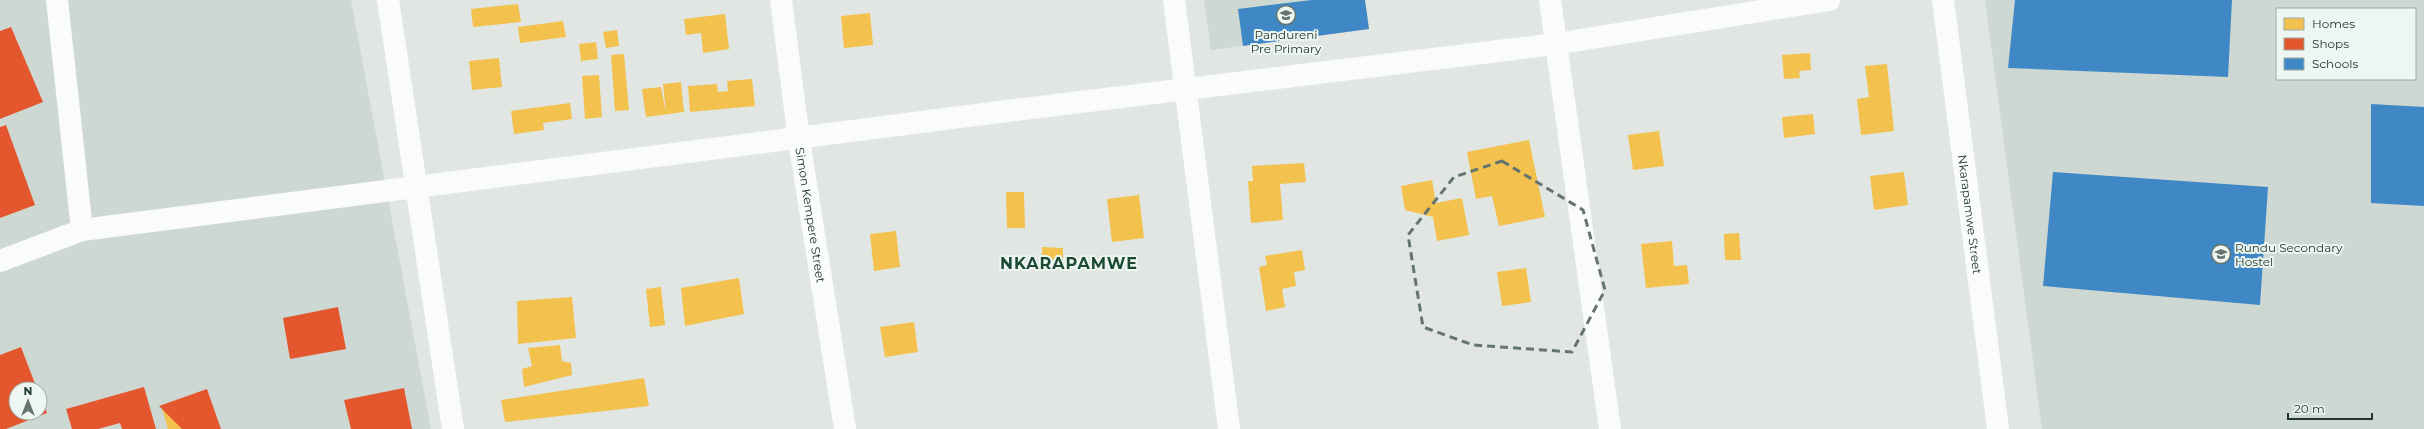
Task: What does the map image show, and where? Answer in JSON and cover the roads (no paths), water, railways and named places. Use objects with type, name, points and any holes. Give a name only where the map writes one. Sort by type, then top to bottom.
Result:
[{"type":"street","points":[[57,0],[82,230]]},
{"type":"street","points":[[388,0],[453,429]]},
{"type":"street","name":"Simon Kempere Street","points":[[781,0],[799,140],[844,429]]},
{"type":"street","points":[[1174,0],[1229,429]]},
{"type":"street","points":[[1550,0],[1610,429]]},
{"type":"street","points":[[0,261],[82,230],[799,140],[1186,89],[1555,44],[1829,0]]},
{"type":"street","name":"Nkarapamwe Street","points":[[1943,0],[1998,429]]},
{"type":"place","name":"Pandureni Pre Primary","points":[[1286,15]]},
{"type":"place","name":"Rundu Secondary Hostel","points":[[2221,254]]},
{"type":"district","name":"NKARAPAMWE","points":[[1069,263]]}]
